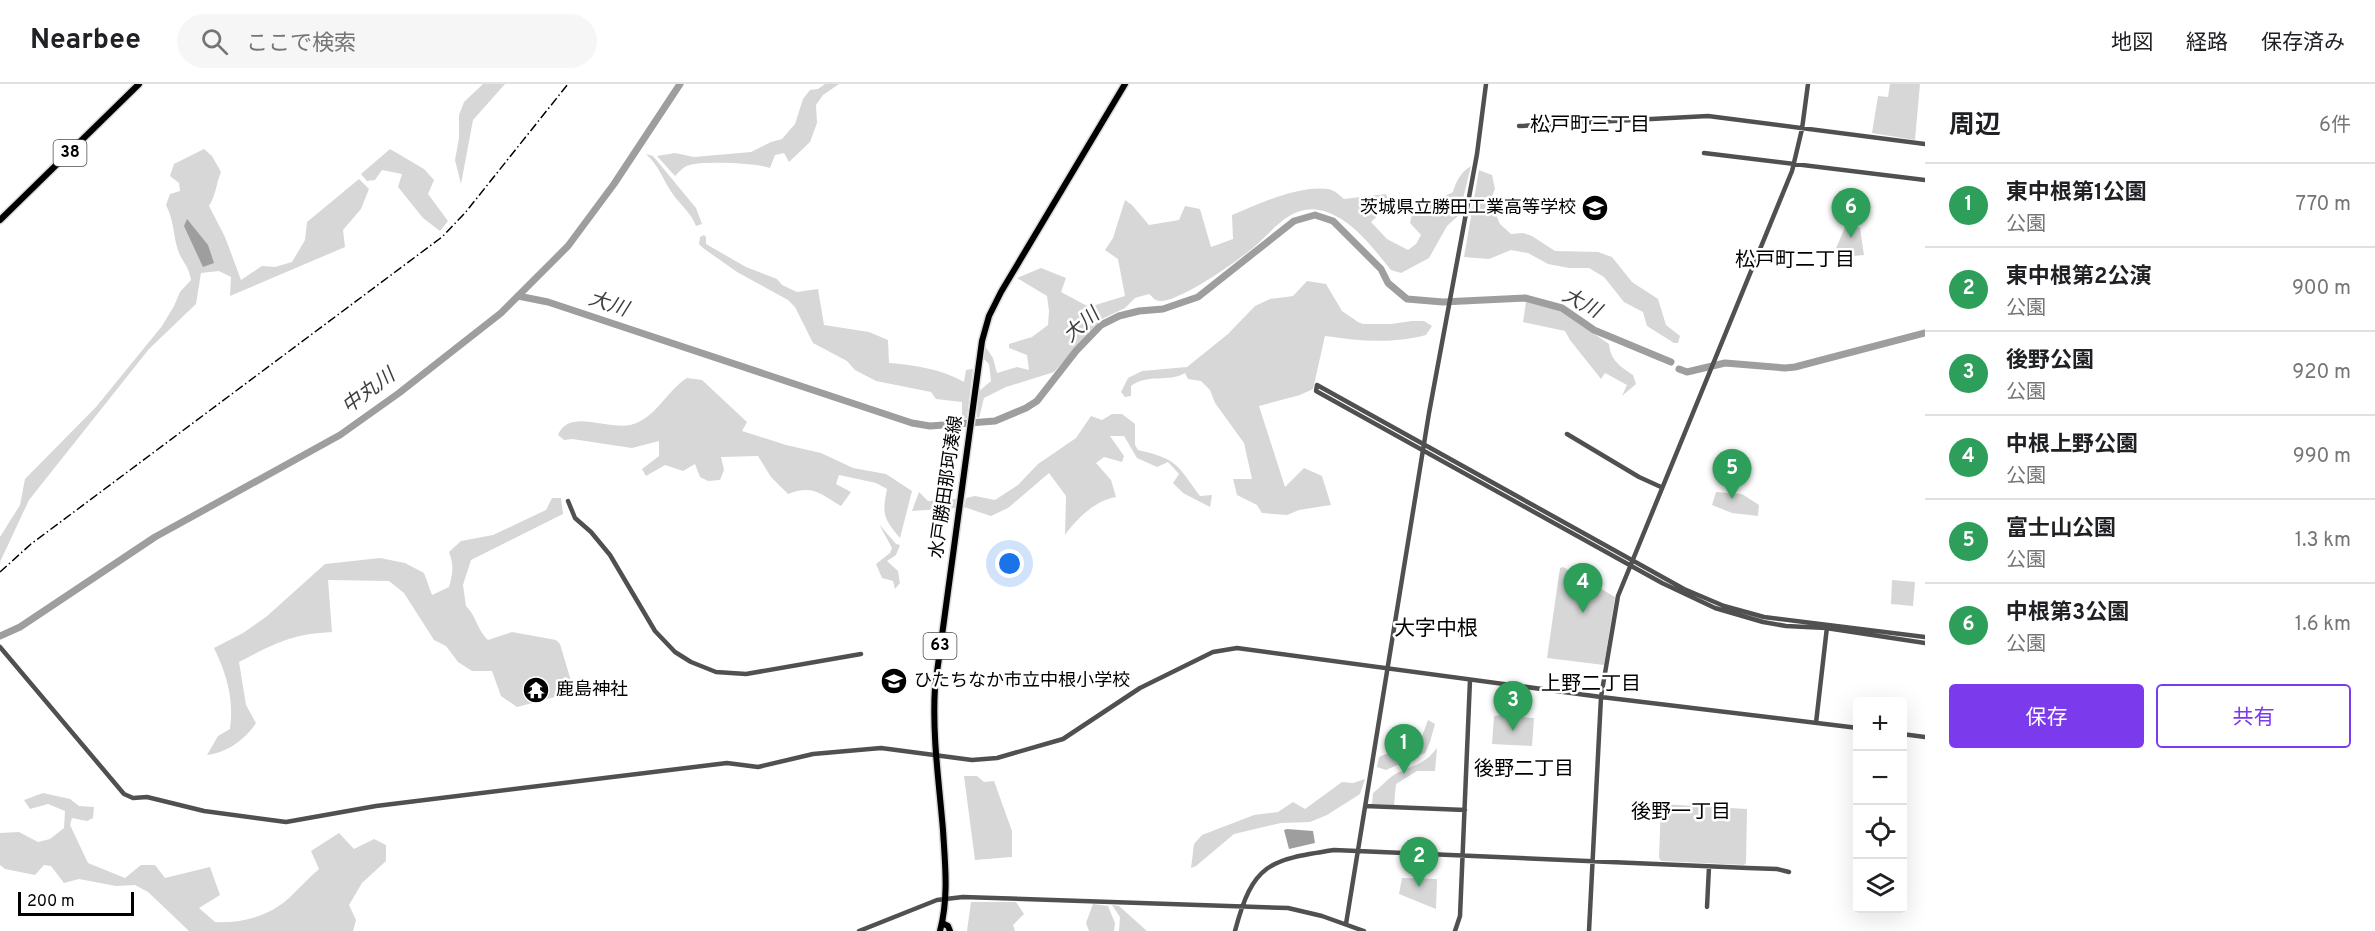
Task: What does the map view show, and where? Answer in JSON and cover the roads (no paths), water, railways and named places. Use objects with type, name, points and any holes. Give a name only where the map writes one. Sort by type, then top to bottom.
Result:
[{"type":"main road","name":"38","points":[[0,220],[139,84]]},
{"type":"main road","name":"水戸勝田那珂湊線","points":[[940,931],[946,897],[933,715],[982,341],[992,309],[1125,84]]},
{"type":"main road","points":[[942,924],[948,926],[950,931]]},
{"type":"street","points":[[1346,924],[1448,308],[1477,154],[1486,84]]},
{"type":"street","points":[[1589,931],[1601,697],[1618,596],[1794,164],[1802,129],[1808,84]]},
{"type":"street","points":[[1519,126],[1708,116],[1925,144]]},
{"type":"street","points":[[1704,153],[1925,180]]},
{"type":"street","points":[[1925,637],[1787,621],[1724,606],[1684,589],[1317,385],[1316,391],[1683,594],[1739,616],[1786,626],[1827,626],[1925,643]]},
{"type":"street","points":[[1567,434],[1639,477],[1661,487]]},
{"type":"street","points":[[568,501],[575,518],[591,532],[610,555],[655,631],[675,652],[691,662],[722,673],[746,675],[861,654]]},
{"type":"street","points":[[1816,723],[1827,626]]},
{"type":"street","points":[[0,647],[124,794],[133,798],[147,797],[191,809],[271,822],[286,822],[376,806],[727,763],[758,767],[813,754],[881,748],[972,760],[989,759],[1055,742],[1089,724],[1140,688],[1213,652],[1227,649],[1853,728]]},
{"type":"street","points":[[1455,931],[1460,916],[1470,680]]},
{"type":"street","points":[[1907,735],[1925,737]]},
{"type":"street","points":[[1365,806],[1465,810]]},
{"type":"street","points":[[1235,931],[1243,905],[1260,874],[1276,861],[1334,850],[1777,869],[1789,872]]},
{"type":"street","points":[[1707,907],[1709,867]]},
{"type":"street","points":[[859,931],[946,897],[1287,908],[1322,916],[1364,931]]},
{"type":"waterway","name":"中丸川","points":[[0,636],[20,627],[155,537],[340,435],[399,393],[501,313],[568,246],[614,184],[680,84]]},
{"type":"waterway","name":"大川","points":[[518,296],[548,302],[912,423],[930,426],[995,421],[1037,401],[1076,351],[1101,325],[1119,316],[1163,309],[1198,297],[1294,221],[1315,215],[1333,221],[1381,269],[1388,283],[1407,299],[1443,302],[1525,298],[1562,308],[1594,330],[1671,362]]},
{"type":"waterway","name":"大川","points":[[1679,369],[1687,372],[1725,363],[1795,367],[1925,333]]},
{"type":"railway","points":[[0,572],[31,544],[442,237],[465,213],[568,84]]},
{"type":"place","name":"茨城県立勝田工業高等学校","points":[[1595,208]]},
{"type":"place","name":"中根第3公園","points":[[1851,238]]},
{"type":"place","name":"富士山公園","points":[[1732,499]]},
{"type":"place","name":"中根上野公園","points":[[1583,613]]},
{"type":"place","name":"ひたちなか市立中根小学校","points":[[894,681]]},
{"type":"place","name":"鹿島神社","points":[[536,690]]},
{"type":"place","name":"後野公園","points":[[1513,731]]},
{"type":"place","name":"東中根第1公園","points":[[1404,774]]},
{"type":"place","name":"東中根第2公演","points":[[1419,887]]},
{"type":"district","name":"松戸町三丁目","points":[[1590,126]]},
{"type":"district","name":"松戸町二丁目","points":[[1795,261]]},
{"type":"district","name":"大字中根","points":[[1436,629]]},
{"type":"district","name":"上野二丁目","points":[[1591,685]]},
{"type":"district","name":"後野二丁目","points":[[1524,770]]},
{"type":"district","name":"後野一丁目","points":[[1681,813]]}]
